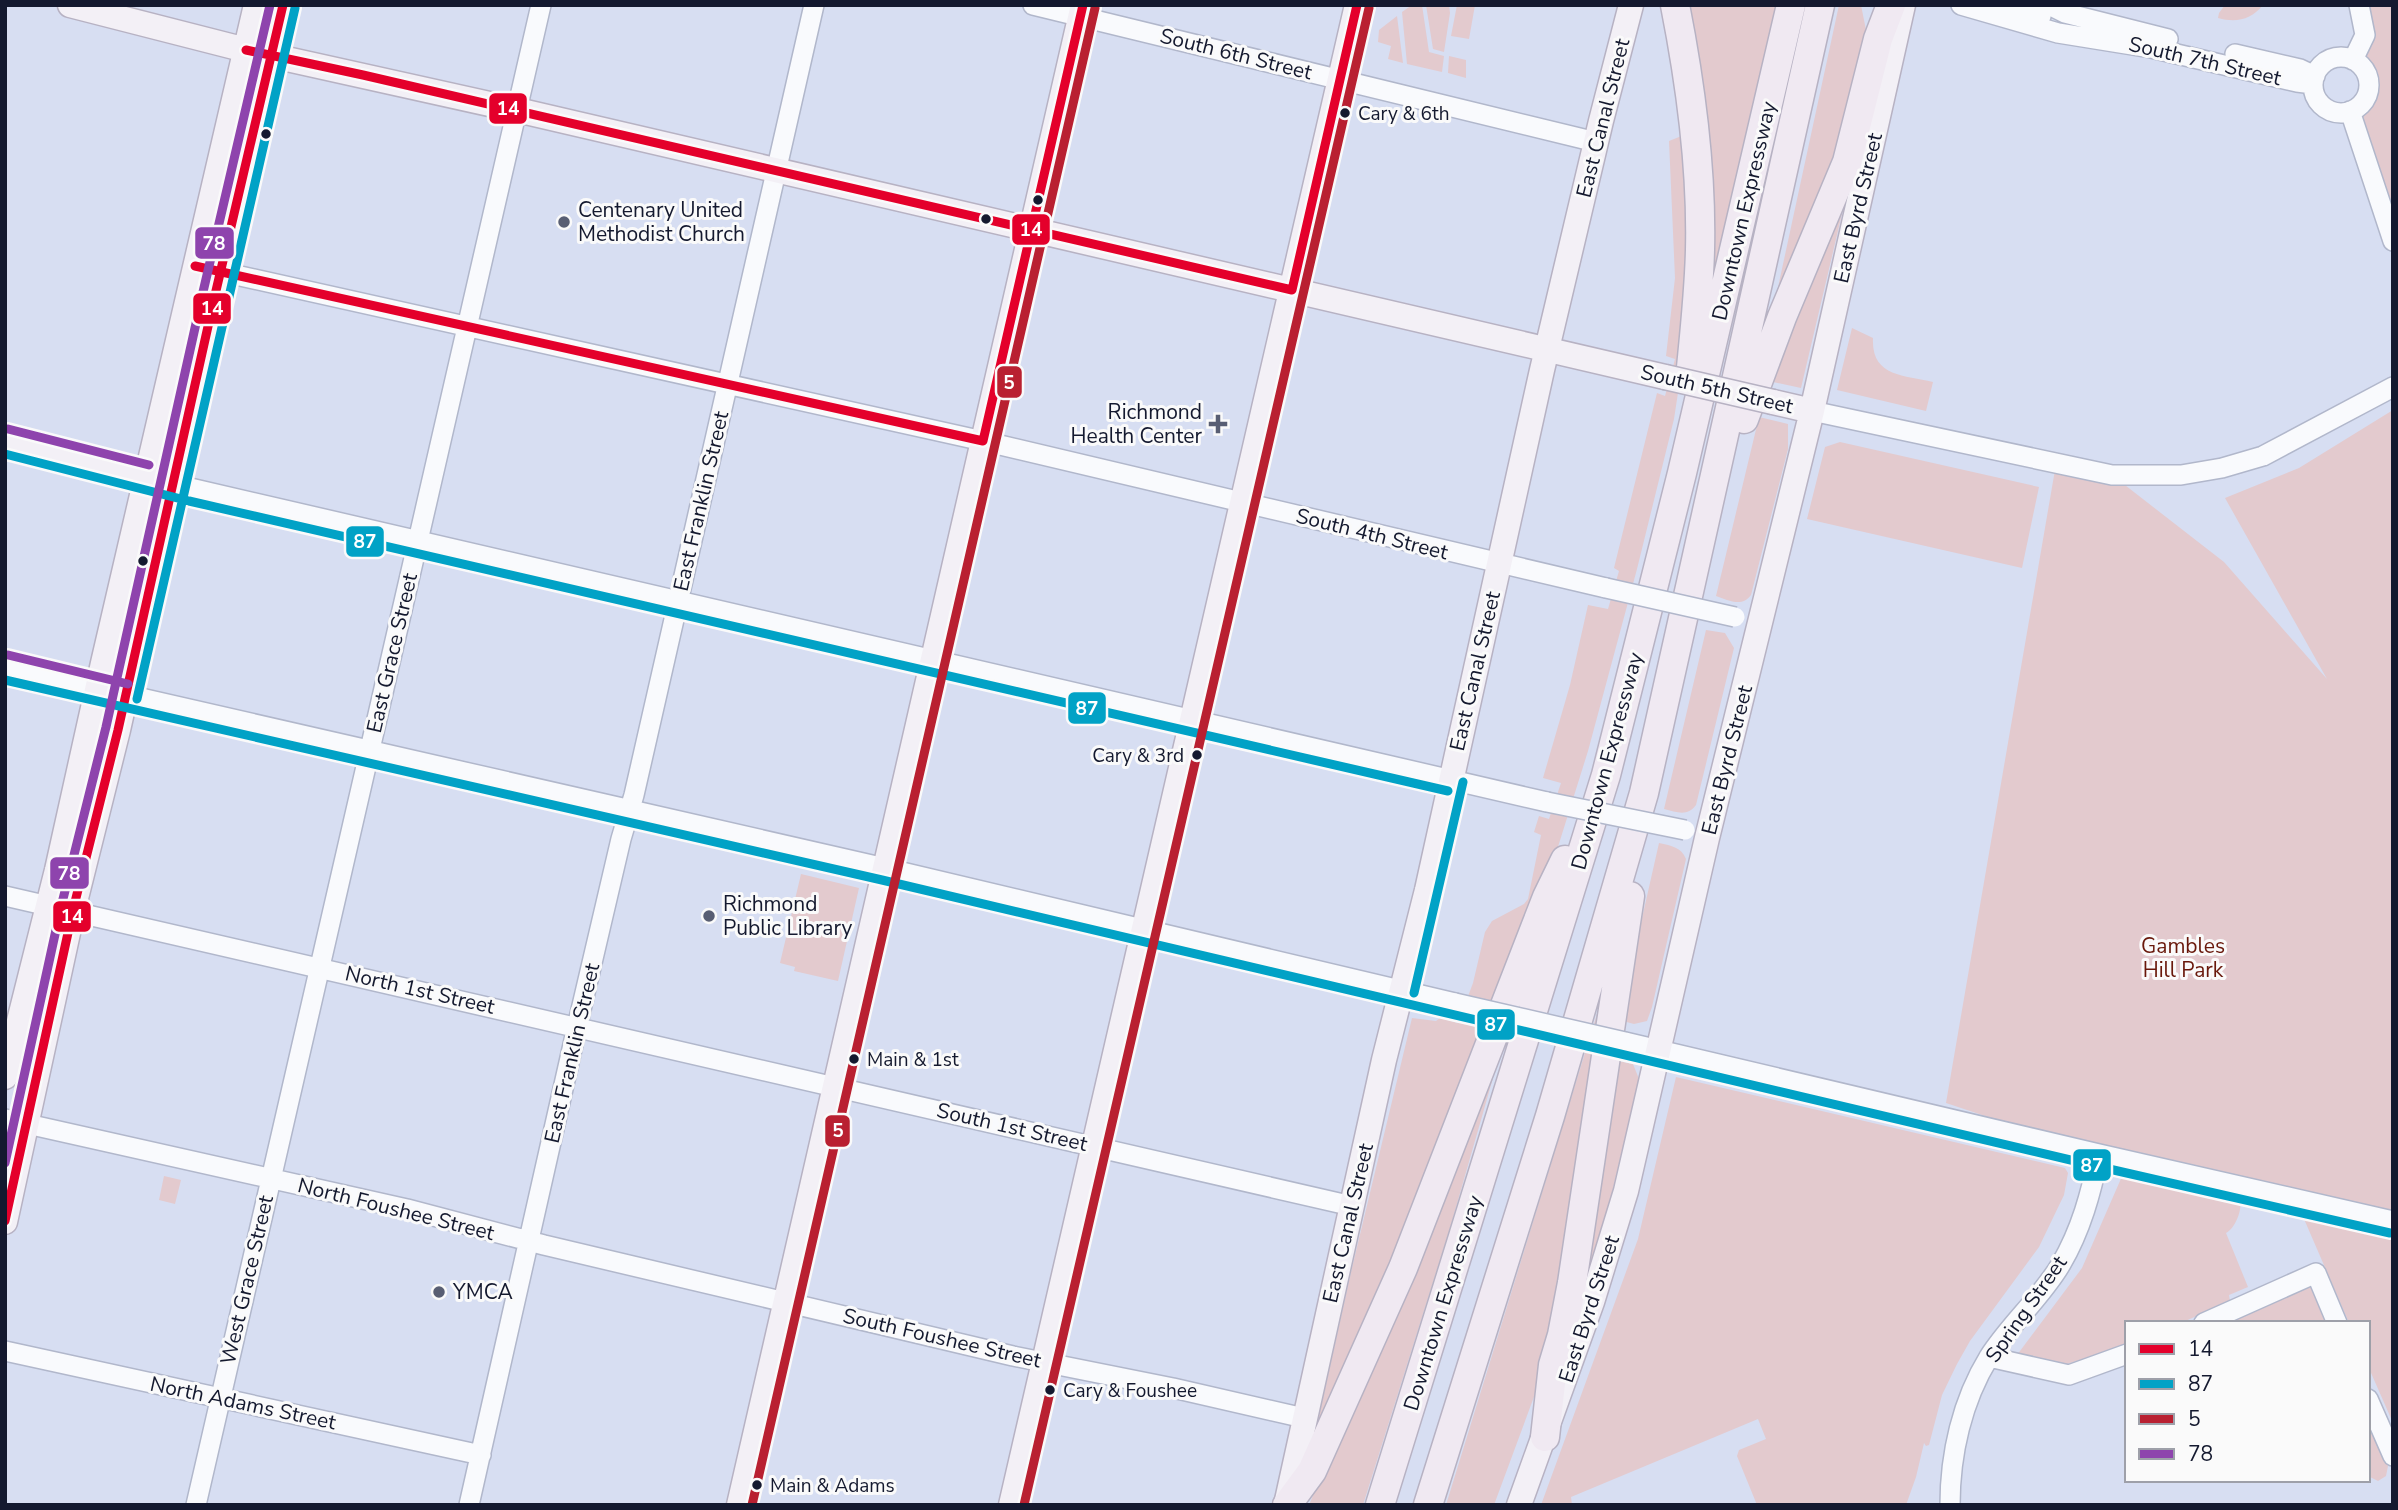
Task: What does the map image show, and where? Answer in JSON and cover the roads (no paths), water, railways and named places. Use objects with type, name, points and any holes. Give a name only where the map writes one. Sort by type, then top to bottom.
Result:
[{"type":"highway","points":[[1675,5],[1697,147],[1700,251],[1682,473]]},
{"type":"highway","points":[[1681,5],[1681,34]]},
{"type":"highway","name":"Downtown Expressway","points":[[1380,1505],[1606,775],[1682,473],[1791,5]]},
{"type":"highway","name":"Downtown Expressway","points":[[1428,1505],[1547,1127],[1644,793],[1820,5]]},
{"type":"highway","points":[[1871,5],[1878,39]]},
{"type":"highway","points":[[1707,508],[1726,481],[1741,426],[1782,317],[1844,171],[1878,39],[1891,5]]},
{"type":"highway","points":[[1286,1505],[1312,1471],[1361,1366],[1403,1268],[1547,897],[1606,775]]},
{"type":"highway","points":[[1545,1437],[1553,1365],[1572,1283],[1638,849],[1644,793]]},
{"type":"main road","name":"South 5th Street","points":[[70,5],[246,50],[516,110],[1812,411]]},
{"type":"main road","points":[[5,1077],[48,905],[256,5]]},
{"type":"main road","points":[[5,1222],[16,1121],[73,910],[125,696],[220,272],[284,5]]},
{"type":"main road","points":[[1011,1505],[1357,5]]},
{"type":"main road","name":"East Canal Street","points":[[1286,1505],[1548,349],[1631,5]]},
{"type":"main road","name":"East Byrd Street","points":[[1519,1505],[1615,1231],[1660,1051],[1696,834],[1762,623],[1903,5]]},
{"type":"main road","points":[[739,1505],[1081,11]]},
{"type":"main road","points":[[5,441],[173,484]]},
{"type":"street","name":"East Grace Street","points":[[270,1178],[541,5]]},
{"type":"street","name":"East Franklin Street","points":[[469,1505],[814,5]]},
{"type":"street","name":"South 6th Street","points":[[1033,5],[1081,11],[1340,80],[1596,142]]},
{"type":"street","name":"South 7th Street","points":[[1961,5],[2058,33],[2098,37],[2297,82],[2314,80]]},
{"type":"street","name":"South 7th Street","points":[[2010,5],[2098,37]]},
{"type":"street","points":[[2049,5],[2065,13],[2300,69],[2314,80],[2318,100],[2324,106],[2340,113],[2360,105],[2369,85],[2366,72],[2353,60],[2344,57],[2326,61],[2314,80]]},
{"type":"street","points":[[2353,60],[2365,35],[2359,5]]},
{"type":"street","points":[[2350,111],[2393,242]]},
{"type":"street","name":"South 4th Street","points":[[195,267],[983,441],[1499,564],[1762,623]]},
{"type":"street","name":"South 5th Street","points":[[1812,411],[2112,475],[2181,475],[2222,468],[2263,456],[2393,387]]},
{"type":"street","points":[[173,484],[1547,802],[1696,834]]},
{"type":"street","points":[[5,667],[2393,1221]]},
{"type":"street","name":"North 1st Street","points":[[5,895],[835,1086]]},
{"type":"street","name":"South 1st Street","points":[[835,1086],[1352,1206]]},
{"type":"street","name":"North Foushee Street","points":[[16,1121],[407,1209],[786,1301]]},
{"type":"street","name":"Spring Street","points":[[1951,1505],[1957,1434],[1971,1393],[1989,1357],[2060,1265],[2079,1228],[2099,1154]]},
{"type":"street","name":"West Grace Street","points":[[196,1505],[270,1178]]},
{"type":"street","points":[[2208,1321],[2316,1273],[2336,1321]]},
{"type":"street","name":"South Foushee Street","points":[[786,1301],[1044,1362],[1304,1418]]},
{"type":"street","name":"North Adams Street","points":[[5,1351],[481,1455]]},
{"type":"street","points":[[1989,1357],[2069,1375],[2125,1355]]},
{"type":"street","points":[[2370,1404],[2393,1456]]},
{"type":"place","name":"Cary & 6th","points":[[1345,113]]},
{"type":"place","name":"Centenary United Methodist Church","points":[[564,222]]},
{"type":"place","name":"Richmond Health Center","points":[[1218,424]]},
{"type":"place","name":"Cary & 3rd","points":[[1197,755]]},
{"type":"place","name":"Richmond Public Library","points":[[709,916]]},
{"type":"place","name":"Main & 1st","points":[[854,1059]]},
{"type":"place","name":"YMCA","points":[[439,1292]]},
{"type":"place","name":"Cary & Foushee","points":[[1050,1390]]},
{"type":"place","name":"Main & Adams","points":[[757,1485]]},
{"type":"park label","name":"Gambles Hill Park","points":[[2183,958]]}]
